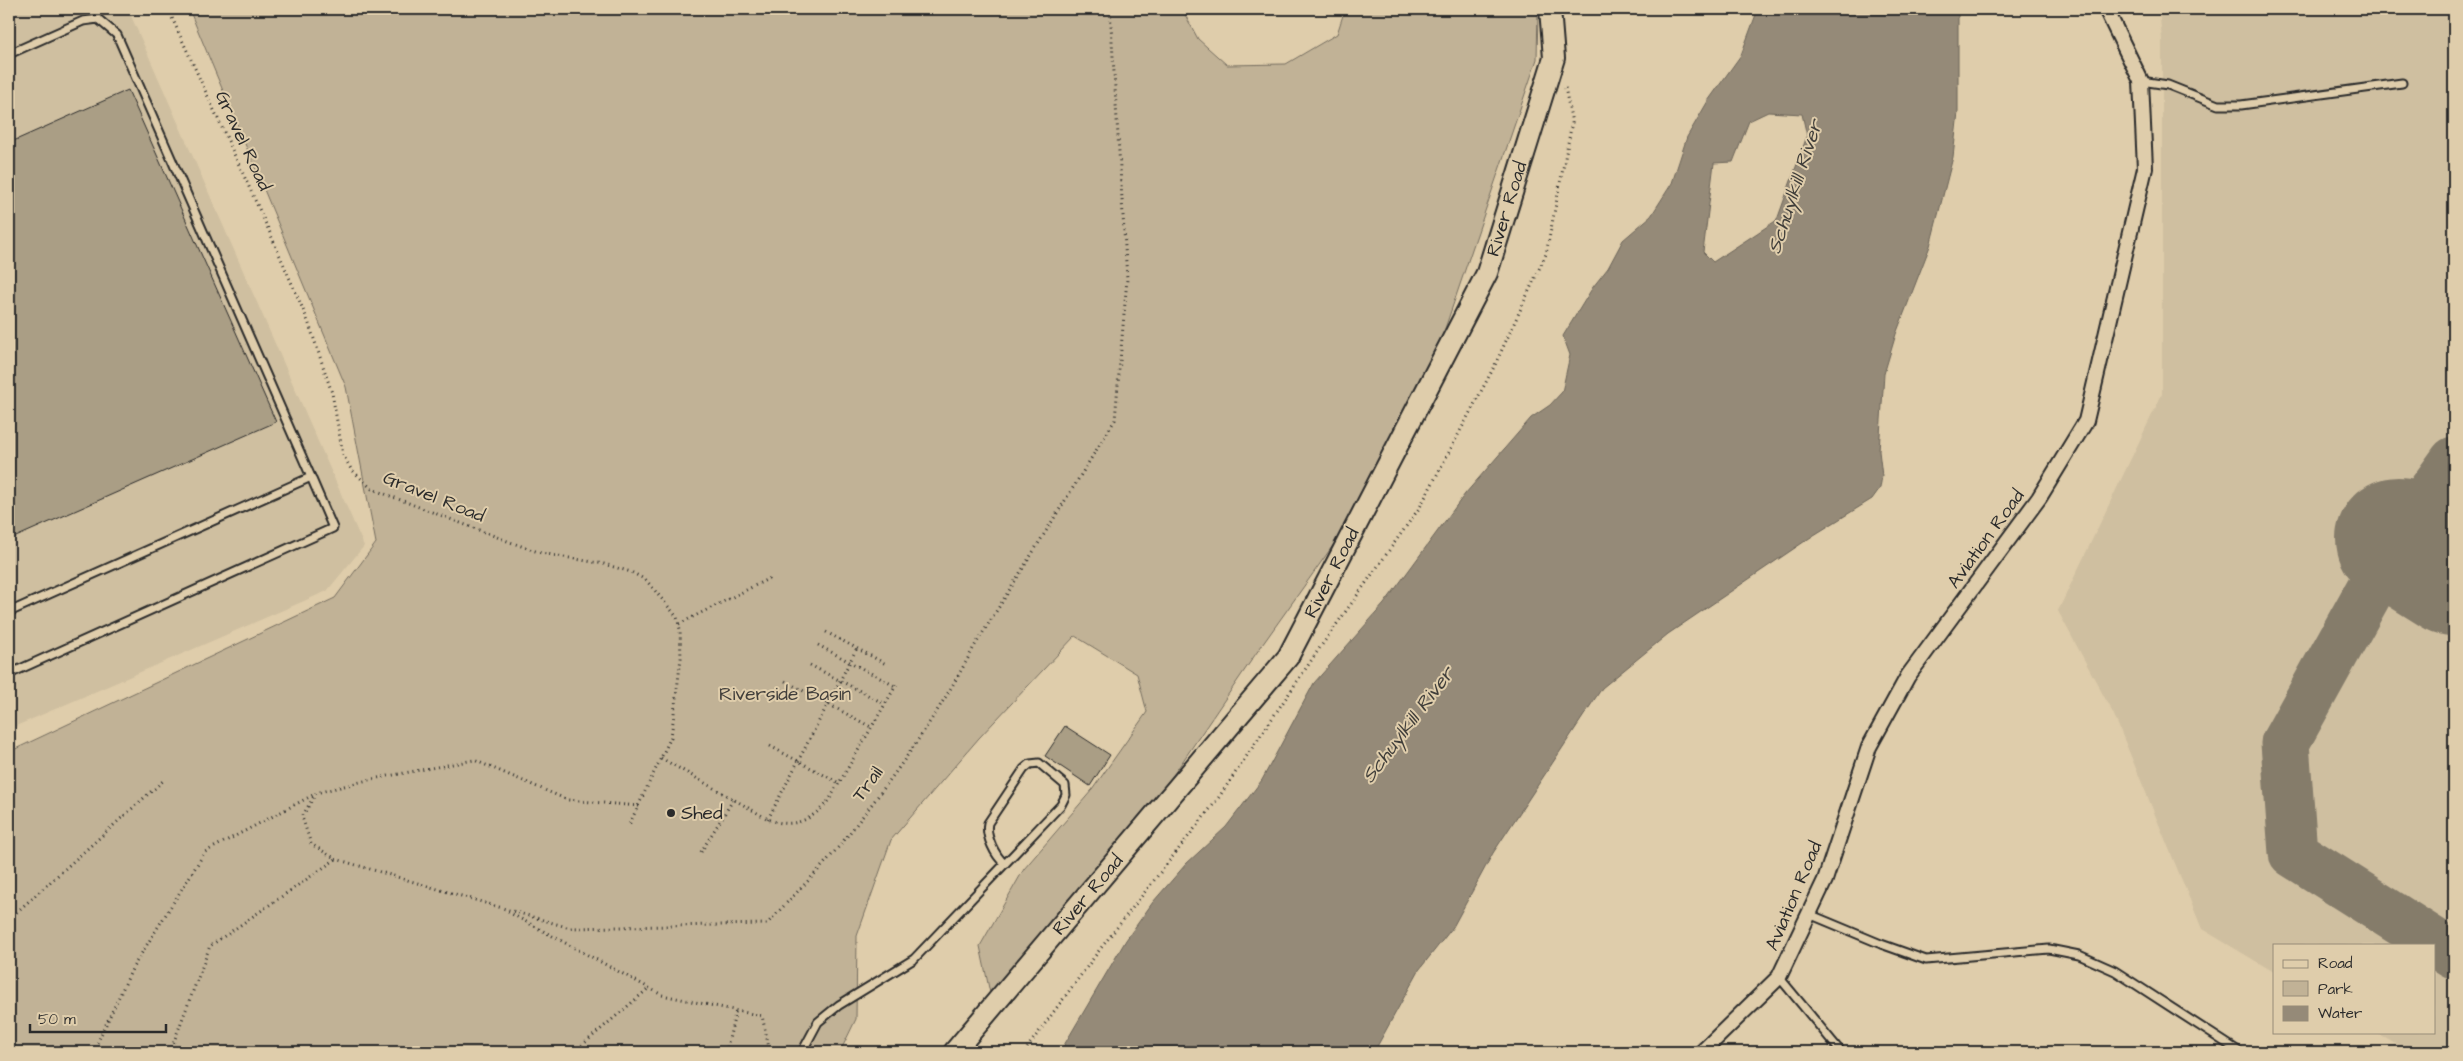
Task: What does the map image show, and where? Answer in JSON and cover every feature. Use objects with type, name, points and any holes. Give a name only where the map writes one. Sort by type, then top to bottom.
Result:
[{"type":"street","name":"River Road","points":[[954,1052],[1288,657],[1487,273],[1554,58],[1550,9]]},
{"type":"street","name":"Aviation Road","points":[[1779,976],[1825,880],[1869,748],[1908,676],[2039,498],[2086,421],[2145,168],[2141,81],[2106,9]]},
{"type":"street","points":[[1702,1052],[1779,976]]},
{"type":"lane","points":[[9,54],[83,21],[98,19],[117,35],[334,528],[9,674]]},
{"type":"lane","points":[[2141,81],[2168,85],[2218,105],[2241,105],[2402,83]]},
{"type":"lane","points":[[9,612],[311,477]]},
{"type":"lane","points":[[802,1052],[818,1022],[839,1005],[914,959],[1005,864],[1061,805],[1066,795],[1065,785],[1039,763],[1030,764],[1024,769],[988,823],[987,830],[990,838],[999,859],[1005,864]]},
{"type":"lane","points":[[1809,914],[1881,944],[1926,960],[2049,949],[2079,955],[2115,972],[2240,1052]]},
{"type":"lane","name":"Aviation Road","points":[[1779,976],[1841,1052]]},
{"type":"path","name":"Gravel Road","points":[[168,9],[308,320],[332,393],[343,455],[351,469],[372,488],[510,542],[542,553],[604,564],[631,572],[646,580],[677,617],[681,658],[670,736],[630,825]]},
{"type":"path","name":"Trail","points":[[501,908],[570,928],[767,924],[844,841],[955,684],[974,647],[1115,420],[1127,279],[1110,9]]},
{"type":"path","points":[[679,624],[770,578]]},
{"type":"path","points":[[826,632],[886,664]]},
{"type":"path","points":[[818,645],[895,686]]},
{"type":"path","points":[[768,819],[857,648]]},
{"type":"path","points":[[810,664],[885,704]]},
{"type":"path","points":[[785,681],[871,727]]},
{"type":"path","points":[[661,758],[768,819],[777,823],[793,824],[810,818],[825,806],[898,682]]},
{"type":"path","points":[[770,746],[839,783]]},
{"type":"path","points":[[93,1052],[133,967],[205,852],[316,793],[372,779],[474,760],[568,800],[639,806]]},
{"type":"path","points":[[9,919],[164,780]]},
{"type":"path","points":[[316,793],[302,817],[311,844],[336,859],[501,908],[662,995],[762,1016],[770,1052]]},
{"type":"path","points":[[701,852],[733,800]]},
{"type":"path","points":[[170,1052],[210,946],[336,859]]},
{"type":"path","points":[[574,1052],[649,988]]},
{"type":"path","points":[[726,1052],[736,1010]]},
{"type":"shaded area","points":[[9,9],[128,9],[364,546],[327,591],[9,729]]},
{"type":"shaded area","points":[[2159,9],[2454,9],[2454,1052],[2409,1052],[2378,1034],[2436,1034],[2436,944],[2273,944],[2273,971],[2202,929],[2114,715],[2058,611],[2162,394],[2162,39]]},
{"type":"green space","name":"Riverside Basin","points":[[189,9],[1182,9],[1198,39],[1227,65],[1286,64],[1337,34],[1345,9],[1538,9],[1537,59],[1425,387],[1349,523],[1255,655],[1161,793],[1063,910],[990,993],[980,946],[1024,869],[1092,790],[1147,712],[1137,674],[1075,636],[979,738],[891,840],[857,936],[856,1019],[840,1052],[9,1052],[9,752],[335,598],[376,543],[346,387]]},
{"type":"water","name":"Schuylkill River","points":[[1758,9],[1958,9],[1958,112],[1953,157],[1930,246],[1896,334],[1884,374],[1879,451],[1882,476],[1880,488],[1872,499],[1814,535],[1668,634],[1602,688],[1493,853],[1453,927],[1419,970],[1374,1052],[1060,1052],[1126,940],[1153,902],[1186,864],[1226,827],[1262,780],[1314,683],[1384,604],[1465,494],[1531,418],[1550,405],[1562,392],[1570,355],[1563,336],[1593,287],[1608,268],[1623,240],[1651,216],[1672,183],[1687,137],[1708,101],[1741,55]],"holes":[[[1768,112],[1802,114],[1807,136],[1777,220],[1713,262],[1703,252],[1714,163],[1733,162],[1749,121]]]},
{"type":"building","points":[[128,90],[276,422],[9,540],[9,143]]},
{"type":"building","points":[[1065,726],[1110,755],[1090,786],[1045,756]]},
{"type":"taxiway","points":[[2454,461],[2398,539],[2285,743],[2293,853],[2454,955]]},
{"type":"runway","points":[[2398,539],[2454,574]]},
{"type":"place","name":"Shed","points":[[671,813]]}]
